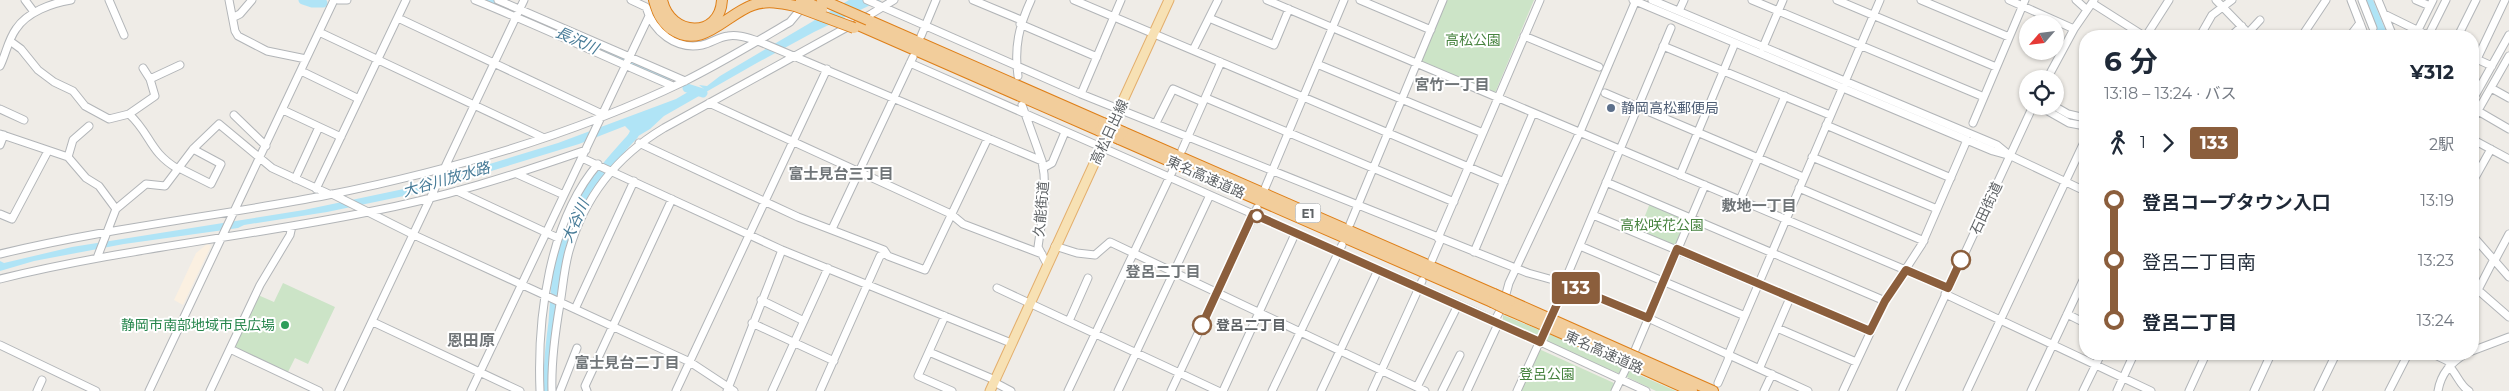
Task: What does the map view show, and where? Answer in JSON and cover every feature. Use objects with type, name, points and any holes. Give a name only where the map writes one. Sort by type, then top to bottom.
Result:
[{"type":"highway","points":[[662,0],[668,16],[674,22],[692,29],[710,24],[720,11],[722,0]]},
{"type":"highway","name":"東名高速道路","points":[[822,0],[870,18],[904,36],[1101,127]]},
{"type":"highway","points":[[834,0],[870,18]]},
{"type":"highway","name":"東名高速道路","points":[[649,2],[660,19],[675,32],[686,36],[706,33],[736,13],[756,4],[773,2],[798,3],[1121,135],[1493,298],[1508,301],[1544,320],[1634,360],[1692,391]]},
{"type":"highway","name":"東名高速道路","points":[[1634,360],[1715,387]]},
{"type":"main road","name":"高松日出線","points":[[1047,264],[1169,0]]},
{"type":"main road","points":[[993,385],[1047,264]]},
{"type":"street","points":[[25,0],[34,12]]},
{"type":"street","points":[[0,66],[16,30],[34,12],[71,0]]},
{"type":"street","points":[[109,0],[124,35]]},
{"type":"street","points":[[230,0],[235,31],[238,36],[267,51],[306,59]]},
{"type":"street","points":[[234,17],[240,14],[252,0]]},
{"type":"street","points":[[149,391],[335,0],[347,0]]},
{"type":"street","points":[[316,189],[406,0]]},
{"type":"street","points":[[475,0],[518,13]]},
{"type":"street","points":[[498,0],[518,13],[573,40],[626,61],[685,81]]},
{"type":"street","points":[[339,391],[524,0]]},
{"type":"street","points":[[471,391],[649,16],[649,2],[631,0]]},
{"type":"street","points":[[0,254],[107,231],[332,195],[444,167],[542,137],[601,117],[685,81],[794,19],[800,10],[814,0]]},
{"type":"street","points":[[867,0],[1081,94],[1517,269],[1565,283],[1729,353],[1808,391]]},
{"type":"street","points":[[552,391],[552,363],[564,271],[576,230],[585,210],[611,170],[638,143],[894,0]]},
{"type":"street","points":[[921,36],[936,0]]},
{"type":"street","points":[[973,0],[1097,57]]},
{"type":"street","points":[[1018,76],[1016,43],[1020,22],[1031,0]]},
{"type":"street","points":[[1074,0],[1504,182]]},
{"type":"street","points":[[1081,94],[1122,0]]},
{"type":"street","points":[[1193,50],[1218,0]]},
{"type":"street","points":[[1267,0],[1906,270],[2000,320],[2079,357]]},
{"type":"street","points":[[1265,188],[1344,0]]},
{"type":"street","points":[[1360,0],[1431,30]]},
{"type":"street","points":[[1350,224],[1443,0]]},
{"type":"street","points":[[1432,260],[1454,202],[1540,0]]},
{"type":"street","points":[[1467,391],[1496,323],[1508,301],[1517,269],[1580,132],[1635,0],[1735,43],[1996,145],[2011,156],[2079,188]]},
{"type":"street","points":[[1652,0],[1763,47],[1993,152],[2011,156]]},
{"type":"street","points":[[1679,12],[1684,0]]},
{"type":"street","points":[[1752,0],[1984,97]]},
{"type":"street","points":[[1763,47],[1782,0]]},
{"type":"street","points":[[1836,0],[1996,68]]},
{"type":"street","points":[[1715,387],[1880,0]]},
{"type":"street","points":[[1921,0],[2009,37]]},
{"type":"street","points":[[2010,0],[2024,3],[2074,29]]},
{"type":"street","points":[[2076,0],[2087,10]]},
{"type":"street","points":[[2149,30],[2169,0]]},
{"type":"street","points":[[2216,0],[2246,30]]},
{"type":"street","points":[[2203,30],[2212,15],[2224,8],[2232,0]]},
{"type":"street","points":[[2306,30],[2326,0]]},
{"type":"street","points":[[2351,0],[2363,30]]},
{"type":"street","points":[[2362,0],[2373,28]]},
{"type":"street","points":[[2378,0],[2391,30]]},
{"type":"street","points":[[2416,0],[2431,3],[2419,30]]},
{"type":"street","points":[[2431,30],[2446,0]]},
{"type":"street","points":[[2461,30],[2476,0]]},
{"type":"street","points":[[2479,50],[2505,0]]},
{"type":"street","points":[[2052,70],[2074,29],[2093,2],[2136,30]]},
{"type":"street","points":[[1973,123],[2024,3]]},
{"type":"street","points":[[1209,18],[1274,45],[1289,10]]},
{"type":"street","points":[[2384,14],[2410,30]]},
{"type":"street","points":[[649,16],[658,30],[678,43],[703,45],[730,36],[758,41],[894,97],[1042,164],[1052,163],[1066,132]]},
{"type":"street","points":[[398,18],[601,117]]},
{"type":"street","points":[[2253,30],[2260,20]]},
{"type":"street","points":[[2355,30],[2360,23]]},
{"type":"street","points":[[2238,30],[2242,26]]},
{"type":"street","points":[[1517,391],[1565,283],[1670,28]]},
{"type":"street","points":[[319,32],[542,137]]},
{"type":"street","points":[[2479,84],[2492,66],[2509,35]]},
{"type":"street","points":[[1524,36],[1599,67]]},
{"type":"street","points":[[10,41],[21,49],[38,70],[54,82],[73,91],[85,106],[109,119],[129,114],[155,96],[150,79],[143,68]]},
{"type":"street","points":[[1680,175],[1735,43]]},
{"type":"street","points":[[1663,46],[1830,114]]},
{"type":"street","points":[[2479,110],[2491,88],[2507,66],[2509,56]]},
{"type":"street","points":[[832,230],[911,60],[1024,114],[1101,148],[1171,173],[1210,195],[1255,211],[1295,234],[1378,270],[1421,285],[1496,323],[1646,391]]},
{"type":"street","points":[[2479,60],[2492,66]]},
{"type":"street","points":[[626,61],[673,86]]},
{"type":"street","points":[[1182,150],[1221,62]]},
{"type":"street","points":[[1317,64],[1483,134]]},
{"type":"street","points":[[150,79],[180,65]]},
{"type":"street","points":[[676,391],[827,69]]},
{"type":"street","points":[[301,71],[359,99]]},
{"type":"street","points":[[2491,88],[2509,98]]},
{"type":"street","points":[[1156,123],[1173,89],[1288,132],[1454,202]]},
{"type":"street","points":[[1605,93],[1804,177]]},
{"type":"street","points":[[1740,200],[1785,96]]},
{"type":"street","points":[[709,103],[951,214],[963,224],[1042,254]]},
{"type":"street","name":"久能街道","points":[[1022,105],[1042,164],[1045,198],[1038,243],[1047,264]]},
{"type":"street","points":[[0,109],[24,120]]},
{"type":"street","points":[[282,110],[341,137]]},
{"type":"street","points":[[2064,112],[2079,117]]},
{"type":"street","points":[[1474,252],[1534,113]]},
{"type":"street","points":[[2479,113],[2509,129]]},
{"type":"street","points":[[129,114],[137,121],[162,160],[211,184],[222,164],[193,149]]},
{"type":"street","points":[[234,115],[266,146]]},
{"type":"street","name":"石田街道","points":[[1900,391],[2029,115]]},
{"type":"street","points":[[2055,115],[2069,123],[2079,125]]},
{"type":"street","points":[[96,258],[116,209],[146,184],[165,186],[193,149],[219,124],[272,168],[690,362],[729,390],[752,323],[782,250]]},
{"type":"street","points":[[68,157],[73,140],[89,126]]},
{"type":"street","points":[[1826,126],[1951,178]]},
{"type":"street","points":[[295,179],[320,127]]},
{"type":"street","points":[[0,145],[2,134],[48,152],[68,157],[86,178],[99,186],[116,209]]},
{"type":"street","points":[[638,143],[765,202],[884,250],[888,256],[925,270],[988,138]]},
{"type":"street","points":[[1843,391],[1885,301],[1924,241],[1967,140]]},
{"type":"street","points":[[2479,143],[2509,159]]},
{"type":"street","points":[[2479,170],[2491,149]]},
{"type":"street","points":[[0,279],[96,258],[292,226],[431,198],[517,174],[586,150]]},
{"type":"street","points":[[0,214],[12,219],[48,152]]},
{"type":"street","points":[[1967,391],[2079,153]]},
{"type":"street","points":[[1812,157],[1937,209]]},
{"type":"street","points":[[582,158],[782,250],[1011,343]]},
{"type":"street","points":[[540,391],[540,362],[547,297],[558,238],[574,201],[598,164]]},
{"type":"street","points":[[1068,391],[1171,173]]},
{"type":"street","points":[[517,174],[564,195]]},
{"type":"street","points":[[575,309],[634,181]]},
{"type":"street","points":[[1606,182],[1885,301]]},
{"type":"street","points":[[1615,391],[1705,185]]},
{"type":"street","points":[[1799,188],[1924,241]]},
{"type":"street","points":[[457,191],[558,238]]},
{"type":"street","points":[[1118,391],[1210,195]]},
{"type":"street","points":[[587,391],[585,386],[672,199]]},
{"type":"street","points":[[1171,391],[1255,211]]},
{"type":"street","points":[[1592,214],[1870,331]]},
{"type":"street","points":[[210,391],[260,285],[290,235],[292,226]]},
{"type":"street","points":[[1223,391],[1295,234]]},
{"type":"street","points":[[2479,288],[2509,234]]},
{"type":"street","points":[[1055,246],[1077,253],[1095,255],[1110,242],[1425,391]]},
{"type":"street","points":[[2479,243],[2509,277]]},
{"type":"street","points":[[1272,391],[1342,245]]},
{"type":"street","points":[[1580,246],[1745,316]]},
{"type":"street","points":[[820,391],[880,256],[886,253]]},
{"type":"street","points":[[772,391],[828,268]]},
{"type":"street","points":[[1321,391],[1378,270]]},
{"type":"street","points":[[1069,321],[1088,278]]},
{"type":"street","points":[[1372,391],[1421,285]]},
{"type":"street","points":[[997,288],[1218,391]]},
{"type":"street","points":[[2031,391],[2079,289]]},
{"type":"street","points":[[2479,291],[2509,318]]},
{"type":"street","points":[[1760,367],[1790,298]]},
{"type":"street","points":[[761,300],[804,321]]},
{"type":"street","points":[[1417,387],[1458,305]]},
{"type":"street","points":[[2067,314],[2079,320]]},
{"type":"street","points":[[945,316],[918,376],[952,391]]},
{"type":"street","points":[[373,322],[520,391]]},
{"type":"street","points":[[752,323],[834,361]]},
{"type":"street","points":[[1777,328],[1856,362]]},
{"type":"street","points":[[2479,348],[2509,337]]},
{"type":"street","points":[[0,345],[96,391]]},
{"type":"street","points":[[560,391],[577,348]]},
{"type":"street","points":[[230,350],[319,391]]},
{"type":"street","points":[[929,352],[993,385],[1011,391]]},
{"type":"street","points":[[1442,391],[1460,355]]},
{"type":"street","points":[[2085,360],[2151,391]]},
{"type":"street","points":[[2083,391],[2098,360]]},
{"type":"street","points":[[2117,391],[2131,360]]},
{"type":"street","points":[[2189,391],[2203,360]]},
{"type":"street","points":[[2254,391],[2268,360]]},
{"type":"street","points":[[2318,391],[2333,360]]},
{"type":"street","points":[[2388,387],[2392,375],[2403,360]]},
{"type":"street","points":[[2442,360],[2450,365],[2463,388],[2469,391]]},
{"type":"street","points":[[2438,391],[2442,376],[2450,365],[2457,360]]},
{"type":"street","points":[[1764,391],[1772,374]]},
{"type":"street","points":[[37,391],[42,380]]},
{"type":"shaded area","points":[[207,244],[211,246],[183,305],[174,300],[196,253]]},
{"type":"green space","name":"高松公園","points":[[1447,0],[1534,0],[1495,93],[1421,61]]},
{"type":"green space","name":"高松咲花公園","points":[[1650,203],[1686,219],[1675,246],[1639,231]]},
{"type":"green space","name":"静岡市南部地域市民広場","points":[[283,283],[335,307],[308,364],[295,358],[288,372],[235,347],[258,295],[274,302]]},
{"type":"green space","points":[[1503,315],[1542,331],[1541,335],[1536,337],[1503,321]]},
{"type":"green space","points":[[1547,333],[1623,367],[1620,374],[1546,342],[1544,340]]},
{"type":"green space","name":"登呂公園","points":[[1539,349],[1614,383],[1611,391],[1520,391]]},
{"type":"green space","points":[[1628,370],[1676,391],[1656,391],[1627,377]]},
{"type":"water","name":"大谷川放水路","points":[[849,0],[881,0],[814,32],[755,64],[664,116],[650,129],[623,145],[630,131],[625,126],[579,144],[423,192],[327,212],[244,225],[238,228],[124,244],[34,261],[0,271],[0,261],[4,263],[72,247],[304,210],[418,186],[558,143],[676,99],[688,92],[696,95],[704,89],[699,85],[707,86],[720,76]]},
{"type":"water","points":[[2364,0],[2373,0],[2386,30],[2376,30]]},
{"type":"waterway","name":"長沢川","points":[[303,0],[312,3],[323,3]]},
{"type":"waterway","name":"長沢川","points":[[488,0],[520,13]]},
{"type":"waterway","name":"長沢川","points":[[566,33],[666,79]]},
{"type":"waterway","name":"長沢川","points":[[687,88],[703,93]]},
{"type":"waterway","name":"大谷川","points":[[548,391],[548,365],[556,282],[563,243],[568,228],[592,185],[634,135]]},
{"type":"bus line","name":"133","points":[[1202,325],[1253,214],[1478,313],[1516,333],[1540,342],[1566,284],[1648,318],[1677,249],[1870,331],[1885,301],[1906,270],[1948,288],[1961,260]]},
{"type":"place","name":"静岡高松郵便局","points":[[1611,108]]},
{"type":"place","name":"静岡市南部地域市民広場","points":[[285,325]]},
{"type":"place","name":"登呂二丁目","points":[[1202,325]]},
{"type":"district","name":"宮竹一丁目","points":[[1452,84]]},
{"type":"district","name":"富士見台三丁目","points":[[841,173]]},
{"type":"district","name":"敷地一丁目","points":[[1759,205]]},
{"type":"district","name":"登呂二丁目","points":[[1163,271]]},
{"type":"district","name":"恩田原","points":[[471,340]]},
{"type":"district","name":"富士見台二丁目","points":[[627,362]]}]
